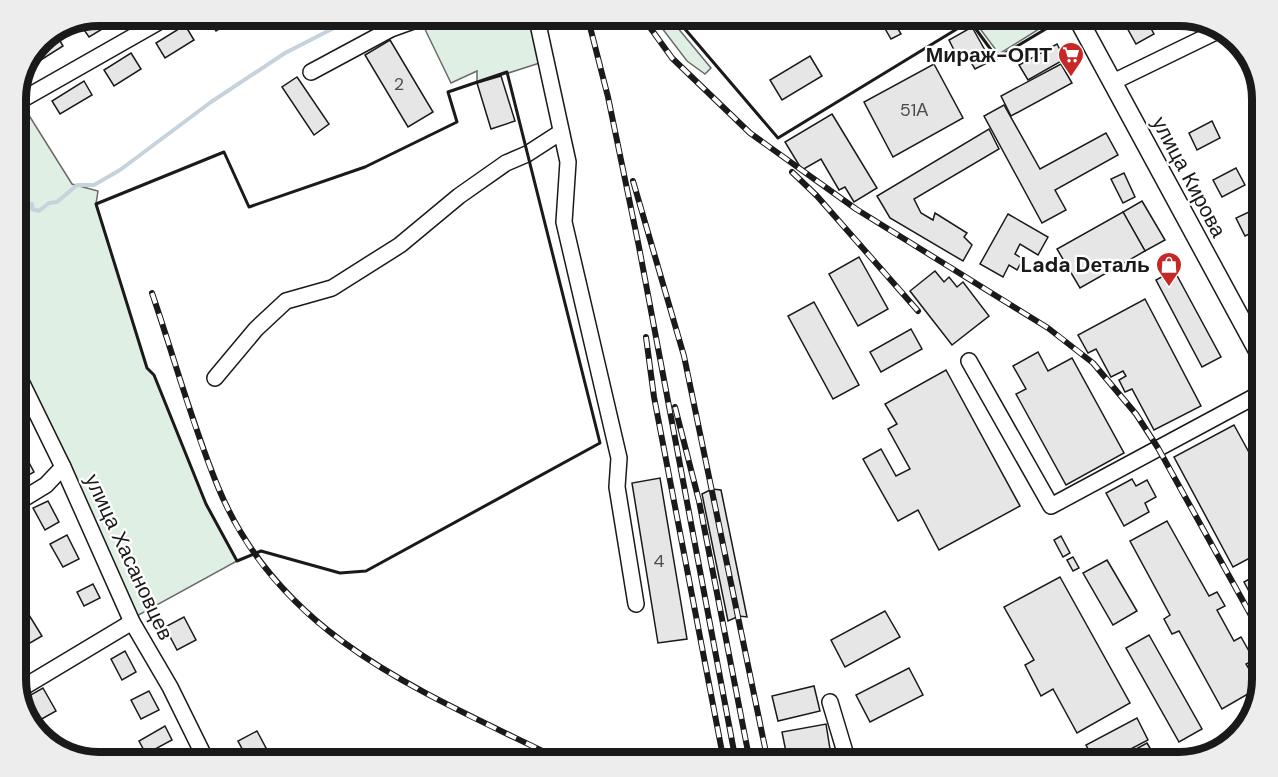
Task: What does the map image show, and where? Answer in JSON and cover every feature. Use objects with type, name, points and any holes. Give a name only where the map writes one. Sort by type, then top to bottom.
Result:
[{"type":"main road","name":"улица Кирова","points":[[1082,25],[1252,340]]},
{"type":"street","points":[[26,97],[153,25]]},
{"type":"street","points":[[311,72],[405,25]]},
{"type":"street","points":[[538,25],[568,162],[564,222],[619,458],[617,487],[636,604]]},
{"type":"street","points":[[1113,82],[1213,33]]},
{"type":"street","points":[[215,378],[256,329],[286,301],[332,288],[400,245],[459,196],[506,163],[527,154],[561,132]]},
{"type":"street","points":[[969,361],[1051,506],[1252,398]]},
{"type":"street","name":"улица Хасановцев","points":[[26,391],[63,467],[132,622],[170,687],[202,752]]},
{"type":"street","points":[[26,497],[46,485],[63,467]]},
{"type":"street","points":[[26,686],[132,622]]},
{"type":"street","points":[[830,702],[845,752]]},
{"type":"green space","points":[[423,25],[538,25],[546,61],[477,83],[477,71],[451,83]]},
{"type":"green space","points":[[660,25],[675,25],[711,68],[705,74],[687,61]]},
{"type":"green space","points":[[977,25],[1043,25],[1044,26],[999,54]]},
{"type":"green space","points":[[26,111],[72,184],[98,191],[96,204],[147,368],[154,375],[206,504],[237,561],[135,617],[26,381]]},
{"type":"building","points":[[109,25],[89,37],[82,27]]},
{"type":"building","points":[[185,25],[194,40],[165,58],[156,43]]},
{"type":"building","points":[[212,25],[225,25],[216,31]]},
{"type":"building","points":[[883,25],[896,25],[901,34],[891,39]]},
{"type":"building","points":[[1149,25],[1154,34],[1136,44],[1126,26]]},
{"type":"building","points":[[972,27],[991,61],[975,69],[965,52],[957,56],[949,40]]},
{"type":"building","points":[[58,38],[63,46],[34,64],[50,44]]},
{"type":"building","points":[[390,40],[433,112],[408,127],[365,55]]},
{"type":"building","points":[[1057,44],[1065,59],[1028,80],[1019,65]]},
{"type":"building","points":[[131,53],[141,69],[114,86],[104,70]]},
{"type":"building","points":[[810,56],[822,76],[782,100],[770,80]]},
{"type":"building","points":[[934,64],[963,118],[893,157],[864,102]]},
{"type":"building","points":[[1061,64],[1072,83],[1011,116],[1001,96]]},
{"type":"building","points":[[501,76],[515,121],[491,129],[477,83]]},
{"type":"building","points":[[297,77],[329,124],[314,135],[282,87]]},
{"type":"building","points":[[84,81],[92,95],[60,114],[52,101]]},
{"type":"building","points":[[1004,105],[1040,169],[1106,133],[1118,155],[1055,190],[1066,210],[1042,223],[984,116]]},
{"type":"building","points":[[832,114],[877,188],[854,202],[845,187],[839,190],[821,159],[802,170],[785,142]]},
{"type":"building","points":[[1212,121],[1220,138],[1197,150],[1189,133]]},
{"type":"building","points":[[989,129],[999,149],[914,199],[921,213],[933,220],[935,213],[967,233],[964,237],[972,245],[963,261],[890,218],[877,196]]},
{"type":"building","points":[[1236,168],[1245,185],[1222,197],[1213,180]]},
{"type":"building","points":[[1124,173],[1135,197],[1123,203],[1111,179]]},
{"type":"building","points":[[1142,201],[1165,240],[1145,251],[1123,212]]},
{"type":"building","points":[[1251,211],[1252,233],[1245,236],[1236,218]]},
{"type":"building","points":[[1123,212],[1145,251],[1080,288],[1057,249]]},
{"type":"building","points":[[1008,214],[1048,237],[1038,255],[1020,244],[1015,254],[1023,259],[1017,270],[1009,265],[1003,277],[980,264]]},
{"type":"building","points":[[859,257],[888,309],[858,326],[829,274]]},
{"type":"building","points":[[1174,270],[1221,357],[1202,367],[1156,280]]},
{"type":"building","points":[[935,271],[944,282],[949,277],[957,287],[963,282],[989,316],[952,345],[910,291]]},
{"type":"building","points":[[1145,299],[1201,406],[1154,430],[1132,389],[1125,392],[1119,380],[1126,376],[1123,371],[1111,377],[1096,349],[1088,353],[1078,335]]},
{"type":"building","points":[[814,302],[859,385],[833,399],[788,316]]},
{"type":"building","points":[[911,329],[922,349],[881,372],[870,352]]},
{"type":"building","points":[[1038,352],[1048,371],[1072,358],[1124,453],[1066,485],[1016,394],[1026,389],[1013,366]]},
{"type":"building","points":[[946,370],[1020,506],[939,550],[918,510],[898,521],[863,459],[881,449],[896,476],[910,469],[888,429],[897,424],[885,404]]},
{"type":"building","points":[[1234,425],[1252,458],[1252,557],[1233,567],[1174,457]]},
{"type":"building","points":[[26,457],[34,472],[26,477]]},
{"type":"building","points":[[660,478],[687,639],[658,643],[632,483]]},
{"type":"building","points":[[1132,479],[1136,486],[1147,480],[1156,497],[1145,503],[1149,512],[1124,526],[1106,493]]},
{"type":"building","points":[[712,489],[721,490],[747,617],[739,616],[728,621],[702,494]]},
{"type":"building","points":[[48,501],[59,522],[45,530],[33,508]]},
{"type":"building","points":[[1167,521],[1209,596],[1217,592],[1225,606],[1217,610],[1234,641],[1241,637],[1252,656],[1252,661],[1246,664],[1252,674],[1251,692],[1222,709],[1179,631],[1172,634],[1164,619],[1170,615],[1130,541]]},
{"type":"building","points":[[67,535],[79,559],[63,567],[50,544]]},
{"type":"building","points":[[1061,536],[1070,553],[1063,557],[1054,540]]},
{"type":"building","points":[[1073,557],[1079,568],[1073,571],[1067,560]]},
{"type":"building","points":[[1107,560],[1137,611],[1113,625],[1083,573]]},
{"type":"building","points":[[1060,577],[1130,703],[1077,733],[1053,689],[1041,696],[1025,665],[1034,660],[1004,607]]},
{"type":"building","points":[[1252,577],[1252,597],[1244,582]]},
{"type":"building","points":[[93,584],[100,598],[84,606],[77,592]]},
{"type":"building","points":[[885,611],[900,637],[845,667],[831,640]]},
{"type":"building","points":[[29,615],[42,636],[26,645],[26,617]]},
{"type":"building","points":[[184,617],[196,640],[177,650],[165,627]]},
{"type":"building","points":[[1149,635],[1202,729],[1179,742],[1126,648]]},
{"type":"building","points":[[125,651],[136,672],[122,680],[111,659]]},
{"type":"building","points":[[909,668],[923,695],[870,722],[856,695]]},
{"type":"building","points":[[814,686],[820,711],[778,721],[772,696]]},
{"type":"building","points":[[43,688],[56,711],[39,720],[28,697]]},
{"type":"building","points":[[149,691],[159,710],[141,719],[131,700]]},
{"type":"building","points":[[1137,718],[1148,740],[1125,752],[1090,752],[1086,745]]},
{"type":"building","points":[[826,724],[830,749],[814,752],[786,752],[782,732]]},
{"type":"building","points":[[165,726],[172,740],[150,752],[145,752],[139,741]]},
{"type":"building","points":[[257,731],[266,748],[258,752],[244,752],[238,741]]},
{"type":"building","points":[[1147,743],[1152,752],[1130,752]]},
{"type":"waterway","points":[[26,204],[32,204],[32,209],[39,211],[49,203],[57,202],[77,185],[94,185],[120,170],[211,102],[285,53],[338,25]]},
{"type":"railway","points":[[590,25],[608,97],[639,247],[734,752]]},
{"type":"railway","points":[[648,25],[672,58],[750,133],[856,209],[1048,328],[1093,363],[1136,414],[1158,448],[1252,617]]},
{"type":"railway","points":[[792,172],[817,196],[918,311]]},
{"type":"railway","points":[[633,181],[684,356],[766,752]]},
{"type":"railway","points":[[152,293],[191,415],[218,487],[245,540],[280,585],[319,623],[364,656],[462,712],[544,752]]},
{"type":"railway","points":[[646,337],[654,397],[722,752]]},
{"type":"railway","points":[[675,407],[699,501],[748,752]]},
{"type":"wall","points":[[682,25],[778,138],[963,25]]},
{"type":"wall","points":[[973,25],[997,58],[1049,27],[1048,25]]},
{"type":"wall","points":[[507,72],[600,443],[366,571],[340,573],[261,551],[237,561],[206,504],[154,375],[147,368],[96,204],[224,152],[249,207],[365,167],[457,122],[448,92],[507,72]]},
{"type":"place","name":"Мираж-ОПТ","points":[[1071,78]]},
{"type":"place","name":"Lada Dеталь","points":[[1169,288]]}]
